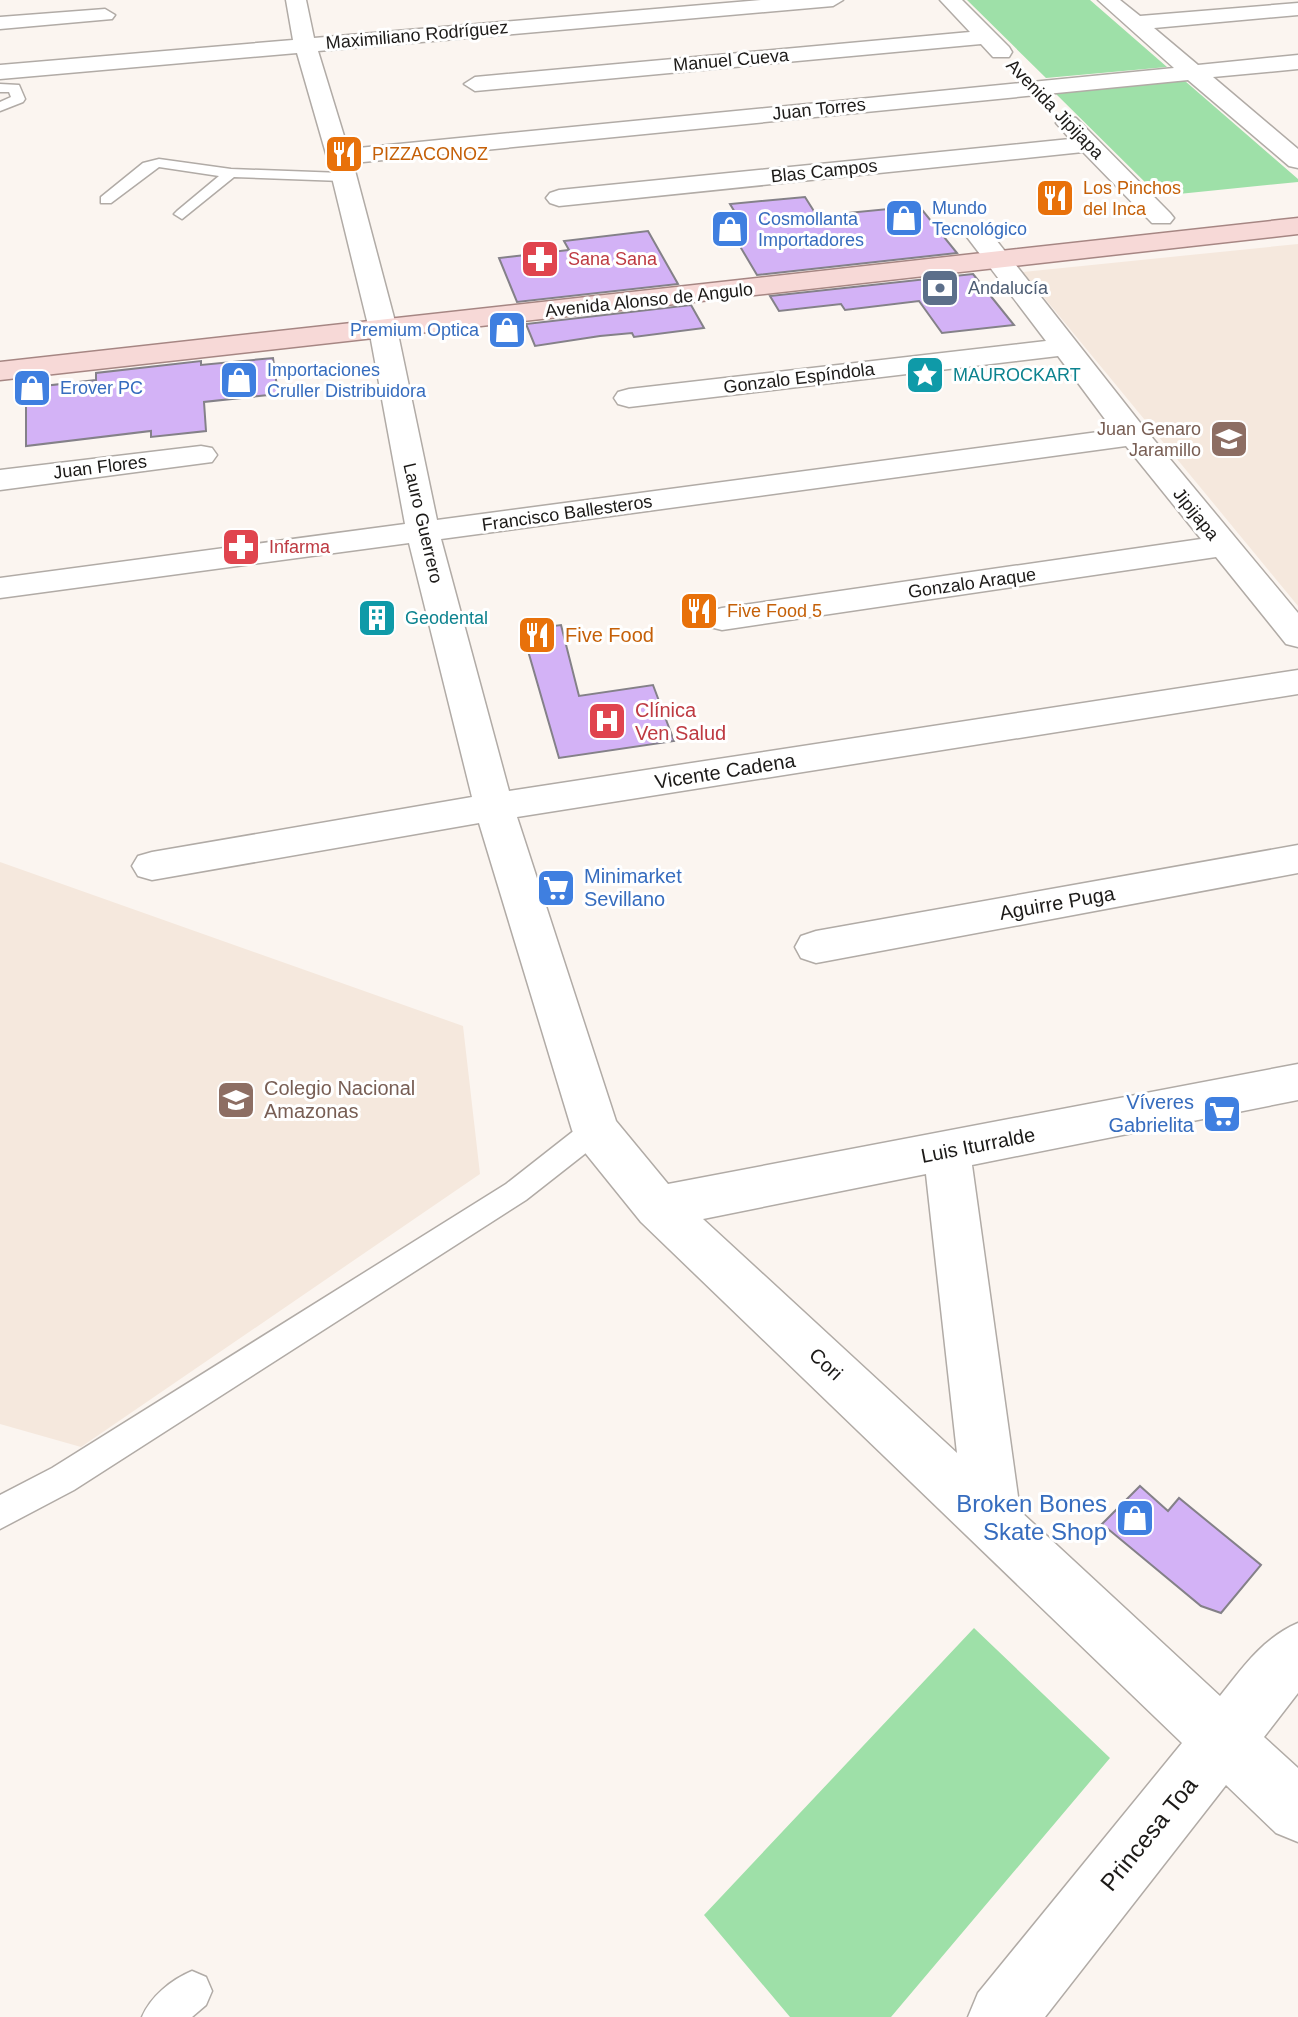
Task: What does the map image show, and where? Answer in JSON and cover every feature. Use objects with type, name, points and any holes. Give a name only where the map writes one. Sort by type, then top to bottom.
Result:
[{"type":"main road","name":"Avenida Alonso de Angulo","points":[[989,249],[1161,218],[1298,201]]},
{"type":"main road","name":"Avenida Alonso de Angulo","points":[[0,371],[380,316],[989,249],[1298,226]]},
{"type":"main road","name":"Avenida Alonso de Angulo","points":[[186,323],[380,316]]},
{"type":"street","name":"Lauro Guerrero","points":[[296,0],[305,45],[380,316],[423,532],[494,807],[595,1130],[658,1207]]},
{"type":"street","name":"Maximiliano Rodríguez","points":[[0,72],[833,0]]},
{"type":"street","name":"Avenida Jipijapa","points":[[950,0],[1161,218]]},
{"type":"street","points":[[1108,0],[1298,161]]},
{"type":"street","points":[[1135,23],[1298,9]]},
{"type":"street","points":[[0,23],[105,15]]},
{"type":"street","name":"Manuel Cueva","points":[[475,84],[987,37]]},
{"type":"street","name":"Juan Torres","points":[[341,167],[1035,88],[1298,62]]},
{"type":"street","points":[[1259,128],[1285,125]]},
{"type":"street","name":"Blas Campos","points":[[559,198],[1089,144]]},
{"type":"street","name":"Jipijapa","points":[[989,249],[1134,436],[1298,636]]},
{"type":"street","name":"Gonzalo Espíndola","points":[[629,398],[1064,347]]},
{"type":"street","name":"Francisco Ballesteros","points":[[0,588],[1134,436]]},
{"type":"street","name":"Juan Flores","points":[[0,480],[201,455]]},
{"type":"street","name":"Gonzalo Araque","points":[[722,619],[1223,546]]},
{"type":"street","name":"Vicente Cadena","points":[[152,866],[494,807],[1298,682]]},
{"type":"street","name":"Aguirre Puga","points":[[816,947],[1298,859]]},
{"type":"street","name":"Luis Iturralde","points":[[658,1207],[1298,1082]]},
{"type":"street","points":[[947,1152],[993,1521]]},
{"type":"street","name":"Cori","points":[[658,1207],[1298,1811]]},
{"type":"street","name":"Princesa Toa","points":[[1002,2017],[1278,1671],[1298,1653]]},
{"type":"lane","points":[[0,88],[14,88],[18,99],[0,107]]},
{"type":"lane","points":[[106,200],[148,166],[159,163],[231,173],[341,167]]},
{"type":"lane","points":[[182,214],[231,173]]},
{"type":"lane","points":[[0,1513],[63,1479],[516,1192],[595,1130]]},
{"type":"lane","points":[[162,2017],[192,1991]]},
{"type":"shaded area","name":"Juan Genaro Jaramillo","points":[[1298,244],[1298,606],[1023,272]]},
{"type":"shaded area","name":"Colegio Nacional Amazonas","points":[[0,862],[463,1026],[480,1174],[81,1447],[0,1424]]},
{"type":"green space","points":[[967,0],[1090,0],[1167,67],[1046,78]]},
{"type":"green space","points":[[1185,81],[1298,182],[1159,196],[1055,93]]},
{"type":"green space","points":[[974,1628],[1110,1758],[891,2017],[790,2017],[704,1915]]},
{"type":"building","points":[[805,197],[817,216],[919,206],[957,253],[757,275],[722,216],[736,214],[730,204]]},
{"type":"building","points":[[648,231],[678,284],[517,302],[499,258],[569,250],[564,241]]},
{"type":"building","points":[[973,274],[1014,325],[942,333],[919,301],[845,310],[841,304],[779,311],[770,296]]},
{"type":"building","points":[[691,305],[704,328],[634,337],[632,333],[600,336],[535,346],[526,324]]},
{"type":"building","points":[[273,358],[278,394],[204,402],[206,431],[151,437],[151,431],[26,446],[26,388],[96,380],[96,373],[201,361],[201,365]]},
{"type":"building","name":"Clínica Ven Salud","points":[[561,625],[579,696],[653,685],[674,741],[559,758],[522,630]]},
{"type":"building","points":[[1140,1486],[1168,1511],[1179,1498],[1261,1565],[1221,1613],[1201,1606],[1102,1524]]},
{"type":"place","name":"PIZZACONOZ","points":[[344,154]]},
{"type":"place","name":"Los Pinchos del Inca","points":[[1055,198]]},
{"type":"place","name":"Mundo Tecnológico","points":[[904,218]]},
{"type":"place","name":"Cosmollanta Importadores","points":[[730,229]]},
{"type":"place","name":"Sana Sana","points":[[540,259]]},
{"type":"place","name":"Andalucía","points":[[940,288]]},
{"type":"place","name":"Premium Optica","points":[[507,330]]},
{"type":"place","name":"MAUROCKART","points":[[925,375]]},
{"type":"place","name":"Importaciones Cruller Distribuidora","points":[[239,380]]},
{"type":"place","name":"Erover PC","points":[[32,388]]},
{"type":"place","name":"Juan Genaro Jaramillo","points":[[1229,439]]},
{"type":"place","name":"Infarma","points":[[241,547]]},
{"type":"place","name":"Five Food 5","points":[[699,611]]},
{"type":"place","name":"Geodental","points":[[377,618]]},
{"type":"place","name":"Five Food","points":[[537,635]]},
{"type":"place","name":"Clínica Ven Salud","points":[[607,721]]},
{"type":"place","name":"Minimarket Sevillano","points":[[556,888]]},
{"type":"place","name":"Colegio Nacional Amazonas","points":[[236,1100]]},
{"type":"place","name":"Víveres Gabrielita","points":[[1222,1114]]},
{"type":"place","name":"Broken Bones Skate Shop","points":[[1135,1518]]}]
